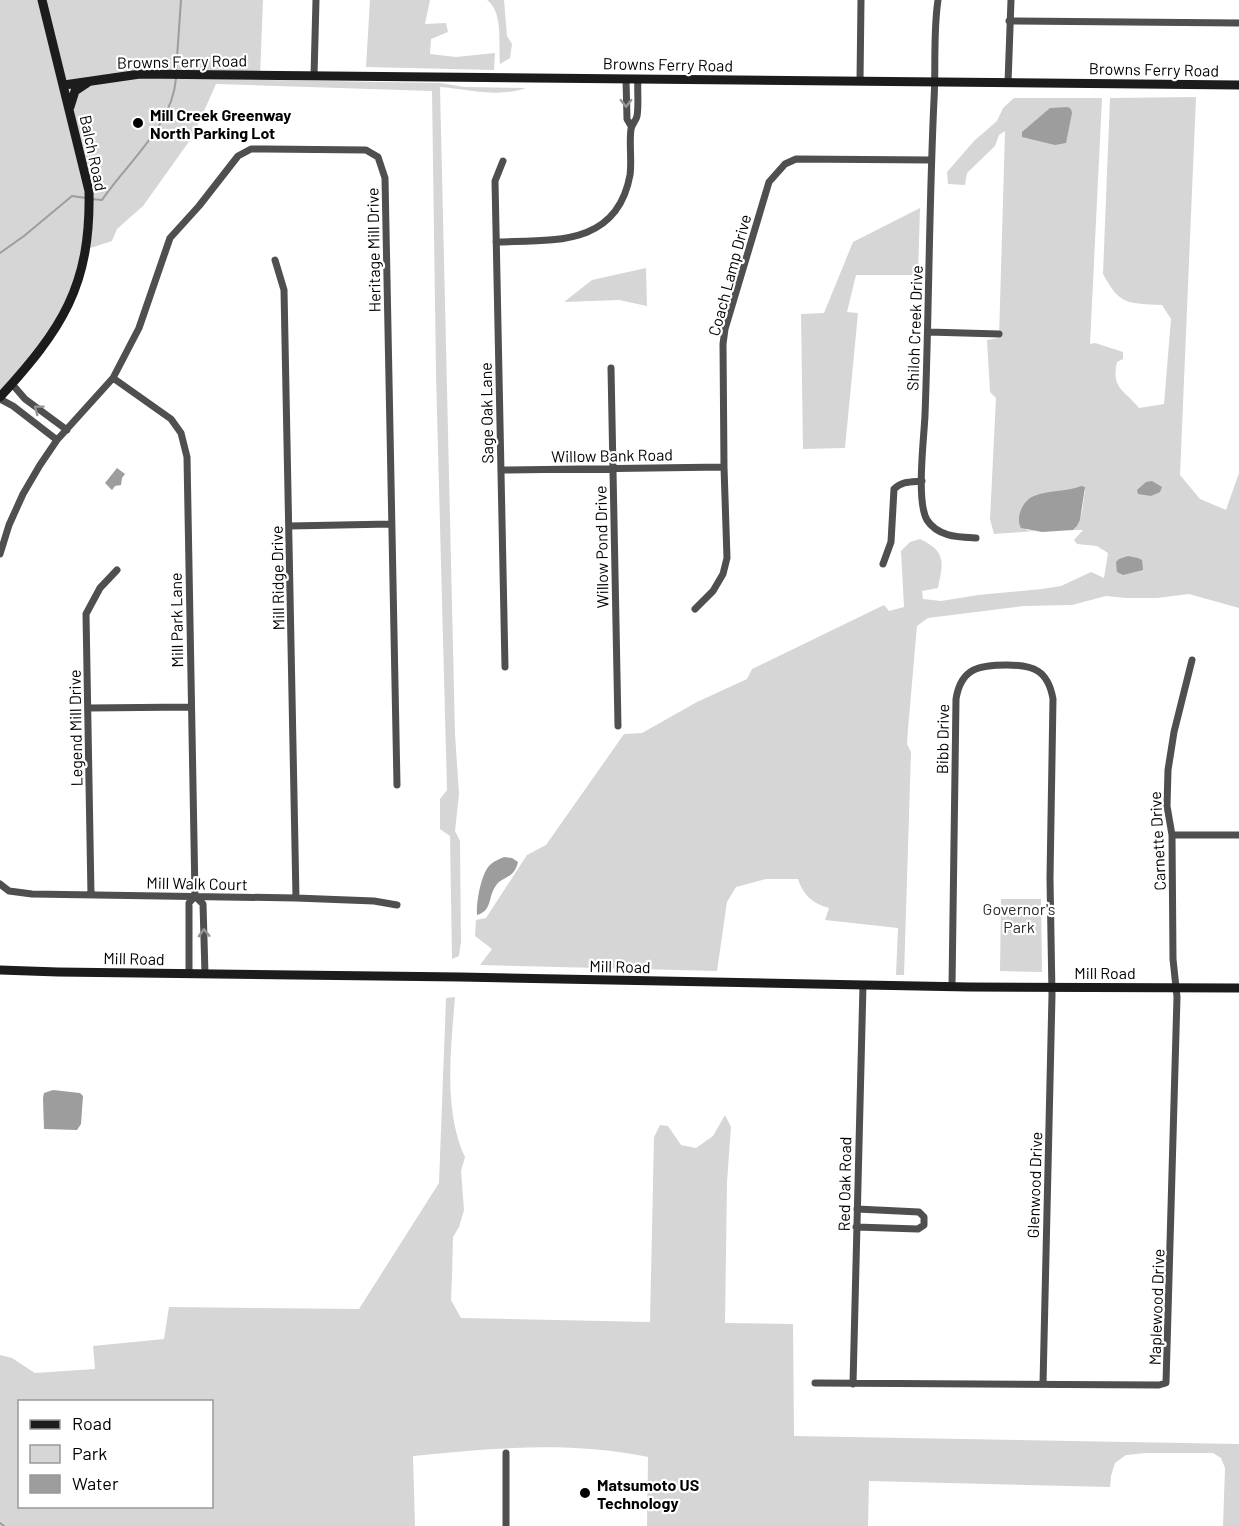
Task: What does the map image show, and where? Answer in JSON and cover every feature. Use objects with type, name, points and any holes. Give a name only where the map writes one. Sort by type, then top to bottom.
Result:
[{"type":"street","name":"Balch Road","points":[[0,398],[50,338],[67,308],[87,249],[90,222],[89,191],[42,0]]},
{"type":"street","points":[[314,76],[316,0]]},
{"type":"street","points":[[860,81],[861,0]]},
{"type":"street","name":"Shiloh Creek Drive","points":[[938,0],[922,482],[926,518],[934,527],[954,536],[976,538]]},
{"type":"street","points":[[1008,83],[1011,0]]},
{"type":"street","points":[[1010,21],[1239,22]]},
{"type":"street","name":"Browns Ferry Road","points":[[56,56],[63,69],[76,78],[98,80]]},
{"type":"street","name":"Browns Ferry Road","points":[[64,85],[140,74],[172,74],[1239,85]]},
{"type":"street","points":[[626,79],[627,119],[632,126]]},
{"type":"street","points":[[496,242],[570,239],[588,233],[606,221],[626,191],[630,173],[632,126],[637,118],[638,79]]},
{"type":"street","name":"Browns Ferry Road","points":[[70,109],[75,91],[98,80]]},
{"type":"street","name":"Heritage Mill Drive","points":[[0,554],[23,494],[57,440],[113,378],[139,328],[170,238],[199,206],[238,156],[251,149],[366,150],[378,157],[385,178],[398,785]]},
{"type":"street","name":"Coach Lamp Drive","points":[[695,609],[713,591],[723,574],[727,558],[723,344],[725,328],[769,182],[785,164],[796,159],[931,160]]},
{"type":"street","name":"Sage Oak Lane","points":[[503,160],[495,181],[505,667]]},
{"type":"street","name":"Mill Ridge Drive","points":[[275,260],[284,290],[296,898]]},
{"type":"street","points":[[928,332],[999,334]]},
{"type":"street","name":"Willow Pond Drive","points":[[611,368],[618,726]]},
{"type":"street","name":"Mill Park Lane","points":[[113,378],[171,419],[181,433],[187,457],[195,897],[189,903],[189,973]]},
{"type":"street","points":[[12,384],[25,399],[67,430]]},
{"type":"street","points":[[0,398],[57,440]]},
{"type":"street","name":"Willow Bank Road","points":[[501,470],[724,467]]},
{"type":"street","points":[[883,564],[891,542],[894,489],[907,482],[922,482]]},
{"type":"street","points":[[290,526],[391,524]]},
{"type":"street","name":"Legend Mill Drive","points":[[91,894],[86,615],[100,588],[117,570]]},
{"type":"street","name":"Carnette Drive","points":[[1176,987],[1173,959],[1172,835],[1167,806],[1168,770],[1174,732],[1192,660]]},
{"type":"street","name":"Bibb Drive","points":[[952,987],[958,686],[964,676],[988,665],[1024,665],[1042,674],[1051,685],[1053,699],[1050,879],[1052,987]]},
{"type":"street","points":[[89,708],[190,707]]},
{"type":"street","points":[[1172,835],[1239,835]]},
{"type":"street","name":"Mill Walk Court","points":[[0,884],[9,891],[32,894],[296,898],[374,901],[397,905]]},
{"type":"street","name":"Mill Park Lane","points":[[195,897],[203,903],[205,974]]},
{"type":"street","name":"Mill Road","points":[[0,970],[952,987],[1239,988]]},
{"type":"street","name":"Red Oak Road","points":[[853,1384],[863,985]]},
{"type":"street","name":"Glenwood Drive","points":[[1042,1384],[1052,987]]},
{"type":"street","name":"Maplewood Drive","points":[[814,1383],[1159,1385],[1166,1383],[1172,1236],[1176,987]]},
{"type":"street","points":[[856,1209],[919,1212],[924,1217],[924,1225],[918,1229],[856,1227]]},
{"type":"street","points":[[506,1453],[506,1526]]},
{"type":"green space","points":[[0,0],[263,0],[260,76],[218,79],[441,83],[464,87],[526,88],[494,93],[440,87],[455,734],[459,794],[455,831],[460,841],[461,942],[459,956],[452,959],[450,836],[440,829],[440,799],[447,790],[436,374],[432,91],[216,84],[193,136],[143,206],[117,229],[112,241],[87,249],[67,308],[0,397]]},
{"type":"green space","points":[[370,0],[430,0],[425,24],[446,23],[448,32],[431,39],[430,54],[456,57],[495,53],[494,70],[366,67]]},
{"type":"green space","points":[[487,0],[504,0],[507,36],[512,44],[510,58],[500,64],[498,21],[496,13]]},
{"type":"green space","points":[[1196,97],[1180,475],[1200,499],[1226,510],[1239,473],[1239,608],[1189,594],[1157,598],[1106,596],[1072,605],[1023,606],[928,618],[917,626],[907,744],[911,752],[904,975],[896,975],[898,928],[825,920],[829,908],[809,898],[798,879],[766,879],[736,887],[727,902],[717,971],[480,965],[492,949],[475,936],[476,920],[486,918],[527,855],[546,845],[624,734],[642,733],[697,702],[747,679],[752,669],[884,605],[889,611],[904,607],[901,551],[910,542],[920,539],[935,548],[941,559],[938,588],[922,591],[923,599],[941,601],[1061,586],[1091,572],[1104,578],[1108,553],[1097,546],[1077,544],[1074,540],[1083,530],[1073,530],[1082,512],[1085,491],[1081,486],[1072,490],[1034,496],[1026,530],[1036,531],[994,534],[990,519],[996,398],[990,392],[987,340],[999,338],[1005,131],[999,135],[995,146],[967,173],[965,185],[948,184],[947,172],[974,141],[997,121],[1003,108],[1014,98],[1102,98],[1090,344],[1095,343],[1123,352],[1123,359],[1117,362],[1117,383],[1139,408],[1164,404],[1171,319],[1162,305],[1126,301],[1115,292],[1103,274],[1110,98]]},
{"type":"green space","points":[[920,208],[918,275],[856,275],[847,312],[858,313],[845,448],[803,449],[801,314],[824,313],[853,242]]},
{"type":"green space","points":[[646,268],[647,306],[619,300],[564,302],[592,280]]},
{"type":"green space","name":"Governor's Park","points":[[1001,899],[1041,899],[1042,972],[1000,971]]},
{"type":"green space","points":[[455,997],[450,1078],[451,1099],[458,1139],[465,1157],[461,1171],[464,1210],[453,1237],[451,1300],[461,1318],[650,1322],[654,1137],[660,1125],[668,1126],[681,1145],[696,1148],[713,1136],[725,1115],[731,1127],[727,1182],[725,1323],[793,1324],[794,1436],[1239,1444],[1239,1526],[1223,1526],[1225,1468],[1221,1458],[1213,1453],[1126,1455],[1115,1463],[1110,1487],[869,1481],[868,1526],[647,1526],[648,1457],[589,1449],[530,1448],[413,1456],[415,1526],[0,1526],[0,1355],[12,1358],[35,1373],[95,1369],[93,1346],[164,1339],[169,1307],[359,1309],[439,1183],[446,998]]},
{"type":"water","points":[[1068,107],[1072,113],[1066,143],[1055,145],[1022,137],[1022,132],[1050,108]]},
{"type":"water","points":[[117,468],[125,474],[121,485],[115,486],[112,490],[105,483]]},
{"type":"water","points":[[1152,481],[1162,487],[1160,492],[1151,496],[1138,494],[1137,490],[1146,482]]},
{"type":"water","points":[[1085,487],[1080,520],[1073,530],[1042,532],[1021,528],[1020,514],[1023,505],[1030,498]]},
{"type":"water","points":[[1128,556],[1142,560],[1143,570],[1123,575],[1117,572],[1116,562]]},
{"type":"water","points":[[504,857],[518,862],[516,868],[511,875],[498,884],[485,910],[477,915],[478,896],[484,874],[492,863]]},
{"type":"water","points":[[53,1090],[80,1093],[83,1096],[81,1124],[77,1130],[44,1129],[44,1093]]},
{"type":"waterway","points":[[176,72],[181,0]]},
{"type":"waterway","points":[[91,199],[102,200],[158,128],[167,112],[176,78]]},
{"type":"waterway","points":[[0,253],[72,196],[86,198]]},
{"type":"waterway","points":[[0,1523],[4,1526]]},
{"type":"place","name":"Mill Creek Greenway North Parking Lot","points":[[138,123]]},
{"type":"place","name":"Matsumoto US Technology","points":[[585,1493]]}]
